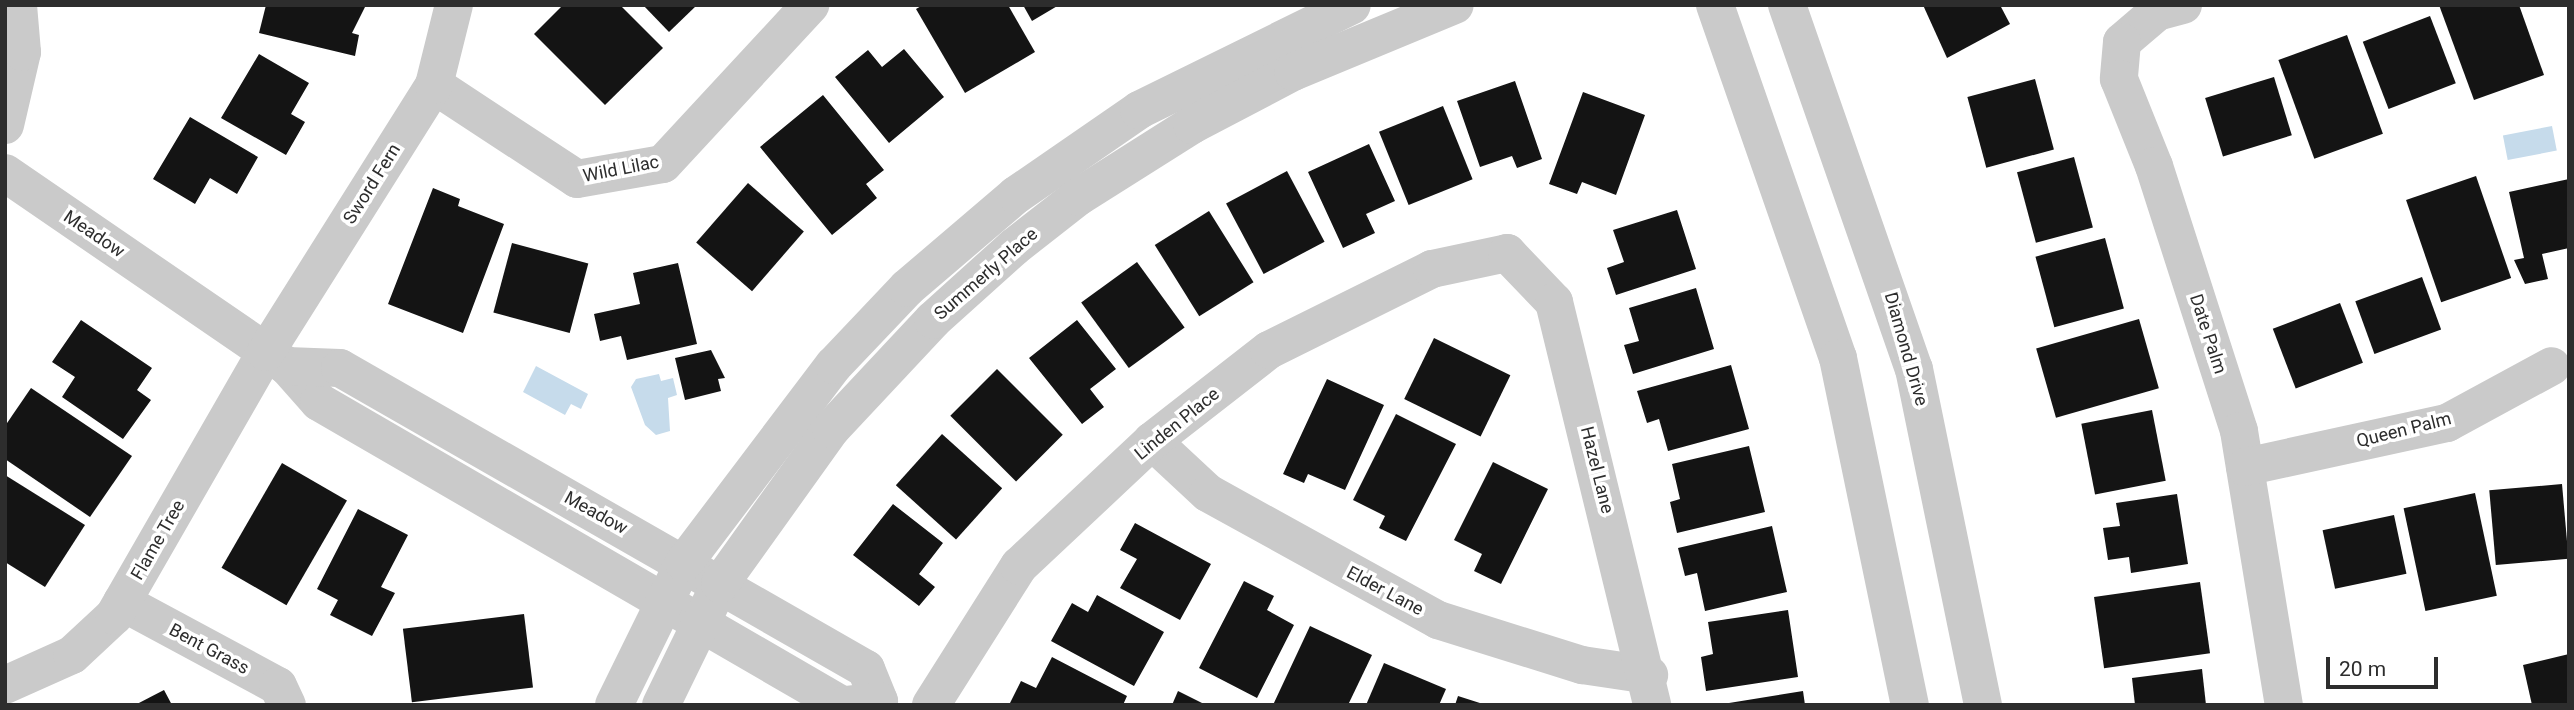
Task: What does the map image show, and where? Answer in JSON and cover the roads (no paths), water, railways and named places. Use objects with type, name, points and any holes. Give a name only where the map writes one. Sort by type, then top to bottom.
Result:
[{"type":"street","points":[[5,125],[22,52],[18,5]]},
{"type":"street","name":"Sword Fern","points":[[277,359],[434,85],[454,5]]},
{"type":"street","name":"Wild Lilac","points":[[434,85],[577,179],[663,164],[810,5]]},
{"type":"street","points":[[614,705],[661,603],[684,563],[834,365],[907,288],[1016,195],[1201,74],[1352,5]]},
{"type":"street","name":"Summerly Place","points":[[661,705],[720,584],[831,429],[933,320],[1014,247],[1192,125],[1293,72],[1455,5]]},
{"type":"street","points":[[1715,5],[1838,358],[1910,705]]},
{"type":"street","name":"Diamond Drive","points":[[1787,5],[1914,369],[1983,705]]},
{"type":"street","name":"Date Palm","points":[[2182,5],[2157,12],[2122,42],[2119,79],[2154,166],[2245,467],[2284,705]]},
{"type":"street","name":"Meadow","points":[[5,173],[277,359],[319,402],[661,603],[863,704],[866,669],[340,368],[277,359]]},
{"type":"street","name":"Linden Place","points":[[931,705],[1019,566],[1152,441],[1269,350],[1432,269],[1507,253]]},
{"type":"street","name":"Hazel Lane","points":[[1507,253],[1554,302],[1651,690]]},
{"type":"street","name":"Flame Tree","points":[[5,685],[72,655],[122,602],[277,359]]},
{"type":"street","name":"Queen Palm","points":[[2245,467],[2447,423],[2552,366]]},
{"type":"street","name":"Elder Lane","points":[[1152,441],[1208,494],[1438,620],[1582,665],[1651,690]]},
{"type":"street","name":"Bent Grass","points":[[122,602],[278,686],[286,705]]},
{"type":"water","points":[[2552,126],[2557,151],[2508,160],[2503,136]]},
{"type":"water","points":[[536,366],[588,394],[581,409],[571,404],[565,415],[523,392]]},
{"type":"water","points":[[659,374],[661,381],[673,378],[677,395],[668,398],[670,431],[656,435],[645,425],[631,387],[636,379]]}]
